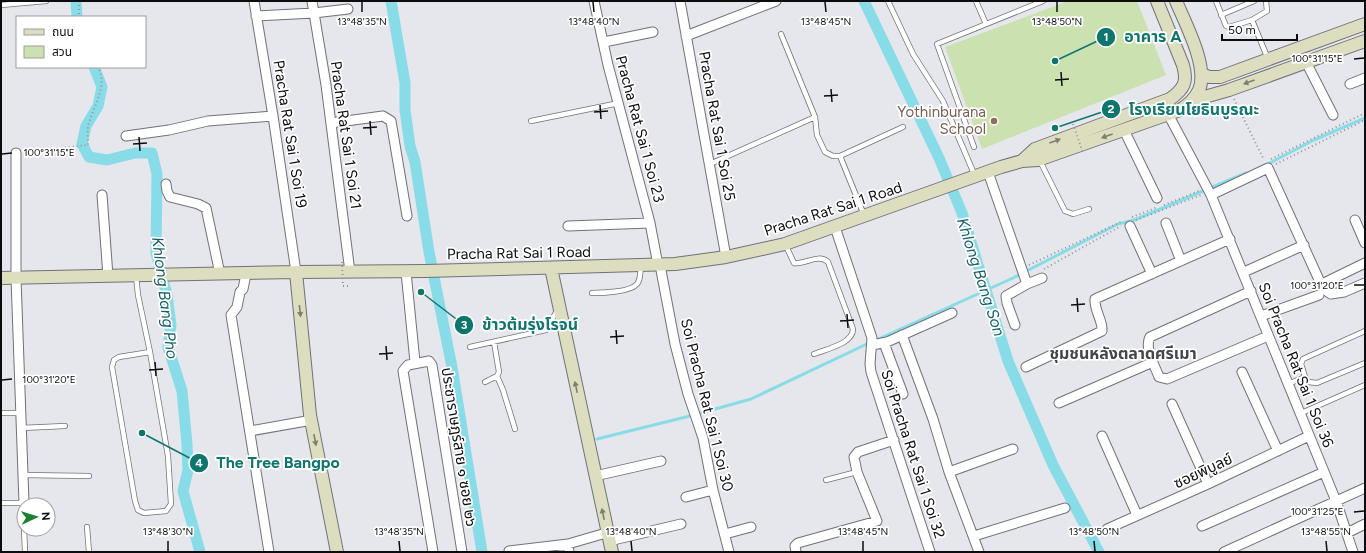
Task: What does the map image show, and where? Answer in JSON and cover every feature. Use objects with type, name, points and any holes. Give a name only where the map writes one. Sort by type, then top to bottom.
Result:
[{"type":"main road","name":"Pracha Rat Sai 1 Road","points":[[1022,161],[1035,149],[1170,99],[1182,89],[1186,76],[1157,1]]},
{"type":"main road","points":[[1176,1],[1198,57],[1202,74],[1199,91],[1194,100]]},
{"type":"main road","points":[[1202,74],[1209,77],[1220,77],[1365,24]]},
{"type":"main road","name":"Pracha Rat Sai 1 Road","points":[[1,278],[296,272],[426,272],[641,266],[726,257],[785,244],[865,217],[976,176],[1022,161],[1039,159],[1180,110],[1194,100],[1229,90],[1365,41]]},
{"type":"main road","points":[[1268,59],[1274,73]]},
{"type":"main road","points":[[551,268],[609,542]]},
{"type":"main road","points":[[296,272],[312,420],[337,552]]},
{"type":"street","name":"Pracha Rat Sai 1 Soi 19","points":[[254,1],[296,272]]},
{"type":"street","name":"Pracha Rat Sai 1 Soi 21","points":[[312,1],[331,123],[350,272]]},
{"type":"street","name":"Pracha Rat Sai 1 Soi 23","points":[[594,1],[650,223],[659,265]]},
{"type":"street","name":"Pracha Rat Sai 1 Soi 25","points":[[680,1],[726,257]]},
{"type":"street","points":[[686,36],[776,1]]},
{"type":"street","points":[[256,16],[314,14],[348,9]]},
{"type":"street","points":[[604,42],[653,32]]},
{"type":"street","points":[[1306,62],[1333,115]]},
{"type":"street","points":[[1350,84],[1365,78]]},
{"type":"street","name":"Soi Pracha Rat Sai 1 Soi 36","points":[[1168,114],[1209,190],[1244,272],[1287,384],[1336,502],[1353,552]]},
{"type":"street","points":[[126,136],[169,130],[208,121],[273,116]]},
{"type":"street","points":[[331,123],[383,116],[391,121],[406,216]]},
{"type":"street","points":[[1124,130],[1157,198]]},
{"type":"street","points":[[16,153],[16,278],[24,497]]},
{"type":"street","points":[[1209,190],[1268,168],[1324,289],[1331,294],[1344,292],[1365,283]]},
{"type":"street","points":[[988,172],[1024,276]]},
{"type":"street","points":[[166,184],[170,197],[198,204],[206,208],[220,274]]},
{"type":"street","points":[[102,195],[108,276]]},
{"type":"street","points":[[1355,220],[1365,243]]},
{"type":"street","points":[[1129,222],[1152,274]]},
{"type":"street","points":[[568,226],[650,223]]},
{"type":"street","points":[[1166,223],[1181,261]]},
{"type":"street","name":"Soi Pracha Rat Sai 1 Soi 32","points":[[836,227],[872,342],[870,364],[871,372],[930,552]]},
{"type":"street","points":[[1026,367],[1099,334],[1103,328],[1095,308],[1095,299],[1230,239]]},
{"type":"street","points":[[1244,272],[1304,245]]},
{"type":"street","points":[[1320,282],[1324,283],[1365,263]]},
{"type":"street","name":"Soi Pracha Rat Sai 1 Soi 30","points":[[659,265],[675,344],[703,438],[713,490],[729,552]]},
{"type":"street","points":[[406,272],[415,362],[408,365],[403,371],[433,552]]},
{"type":"street","points":[[246,274],[237,307],[231,315],[269,552]]},
{"type":"street","points":[[1024,276],[1042,278]]},
{"type":"street","points":[[1015,325],[1006,296],[1024,276]]},
{"type":"street","points":[[1251,291],[1150,337],[1147,345],[1153,362],[1159,377],[1167,379],[1268,336]]},
{"type":"street","points":[[1261,316],[1319,294]]},
{"type":"street","points":[[872,342],[884,343],[952,313]]},
{"type":"street","points":[[902,335],[933,419],[948,472],[979,552]]},
{"type":"street","points":[[884,343],[903,394]]},
{"type":"street","name":"ประชาราษฎร์สาย ๑ ซอย ๒๖","points":[[415,362],[429,361],[432,365],[462,552]]},
{"type":"street","points":[[1059,403],[1153,362]]},
{"type":"street","points":[[1242,372],[1278,451]]},
{"type":"street","points":[[1172,404],[1208,484]]},
{"type":"street","points":[[250,431],[312,420]]},
{"type":"street","points":[[1102,436],[1137,515]]},
{"type":"street","name":"ซอยพิบูลย์","points":[[1107,529],[1208,484],[1309,436]]},
{"type":"street","points":[[796,552],[795,546],[798,543],[877,521],[857,472],[855,454],[894,440]]},
{"type":"street","points":[[948,472],[1014,449]]},
{"type":"street","points":[[595,476],[661,461]]},
{"type":"street","points":[[1202,526],[1324,472]]},
{"type":"street","points":[[1224,552],[1365,488]]},
{"type":"street","points":[[686,496],[713,490]]},
{"type":"street","points":[[974,536],[1066,508]]},
{"type":"street","points":[[509,551],[568,548],[609,542],[681,524]]},
{"type":"street","points":[[1347,532],[1365,524]]},
{"type":"street","points":[[725,534],[750,527]]},
{"type":"lane","points":[[1,5],[46,1]]},
{"type":"lane","points":[[888,1],[913,54],[943,101],[976,176]]},
{"type":"lane","points":[[976,1],[986,24]]},
{"type":"lane","points":[[974,147],[937,44],[1043,1]]},
{"type":"lane","points":[[1216,1],[1221,15],[1229,27],[1252,20],[1267,11],[1266,1]]},
{"type":"lane","points":[[1221,15],[1254,1]]},
{"type":"lane","points":[[1252,20],[1268,59]]},
{"type":"lane","points":[[781,34],[815,117],[817,135],[824,152],[833,156],[840,156],[902,127]]},
{"type":"lane","points":[[531,121],[619,103]]},
{"type":"lane","points":[[710,164],[815,117]]},
{"type":"lane","points":[[840,156],[865,217]]},
{"type":"lane","points":[[1039,159],[1065,211],[1073,214],[1089,209]]},
{"type":"lane","points":[[785,244],[794,263],[798,264],[819,258],[824,258],[828,262],[853,329],[853,334],[850,338],[814,354]]},
{"type":"lane","points":[[592,293],[632,288],[640,280],[641,266]]},
{"type":"lane","points":[[136,276],[138,295],[150,352],[168,456],[171,504],[167,510],[144,513],[139,511],[136,504],[112,367],[116,358],[150,352]]},
{"type":"lane","points":[[470,347],[546,330],[559,307]]},
{"type":"lane","points":[[1365,331],[1303,359],[1301,364],[1308,382],[1317,383],[1365,363]]},
{"type":"lane","points":[[494,342],[499,372],[497,376],[515,429]]},
{"type":"lane","points":[[485,382],[497,376]]},
{"type":"lane","points":[[1287,384],[1305,377]]},
{"type":"lane","points":[[1299,414],[1365,385]]},
{"type":"lane","points":[[1,413],[21,413]]},
{"type":"lane","points":[[21,428],[65,426]]},
{"type":"lane","points":[[826,480],[857,472]]},
{"type":"lane","points":[[23,475],[89,476]]},
{"type":"lane","points":[[1,503],[16,503]]},
{"type":"lane","points":[[87,527],[89,552]]},
{"type":"lane","points":[[24,537],[25,552]]},
{"type":"path","points":[[79,1],[79,16]]},
{"type":"path","points":[[16,153],[88,145],[88,127],[100,92],[101,72],[99,68]]},
{"type":"path","points":[[1229,90],[1264,162],[1365,114]]},
{"type":"path","points":[[1268,168],[1365,120]]},
{"type":"path","points":[[1073,124],[1083,153]]},
{"type":"path","points":[[1024,276],[1129,222],[1209,190]]},
{"type":"path","points":[[1024,276],[1129,222],[1209,190]]},
{"type":"path","points":[[342,262],[343,286],[348,286]]},
{"type":"green space","name":"Yothinburana School","points":[[1068,1],[1137,1],[1166,75],[982,149],[945,47]]},
{"type":"waterway","name":"Khlong Bang Pho","points":[[76,1],[77,16]]},
{"type":"waterway","points":[[391,1],[405,83],[405,110],[410,146],[415,162],[429,252],[452,367],[482,552]]},
{"type":"waterway","name":"Khlong Bang Son","points":[[864,1],[939,158],[962,213],[1008,361],[1053,465],[1099,552]]},
{"type":"waterway","name":"Khlong Bang Pho","points":[[94,68],[102,87],[98,106],[86,126],[82,144],[89,157],[107,160],[135,153],[152,153],[157,174],[156,253],[167,295],[171,325],[168,347],[182,391],[187,444],[188,470],[183,491],[200,552]]},
{"type":"waterway","points":[[1266,165],[1314,140],[1365,118]]},
{"type":"waterway","points":[[874,341],[1013,278],[1118,224],[1134,220],[1246,173]]},
{"type":"waterway","points":[[597,439],[751,399],[869,343]]},
{"type":"place","name":"อาคาร A","points":[[1055,61]]},
{"type":"place","name":"Yothinburana School","points":[[994,121]]},
{"type":"place","name":"โรงเรียนโยธินบูรณะ","points":[[1055,128]]},
{"type":"place","name":"ข้าวต้มรุ่งโรจน์","points":[[421,292]]},
{"type":"place","name":"The Tree Bangpo","points":[[142,433]]},
{"type":"district","name":"ชุมชนหลังตลาดศรีเมา","points":[[1123,353]]}]
